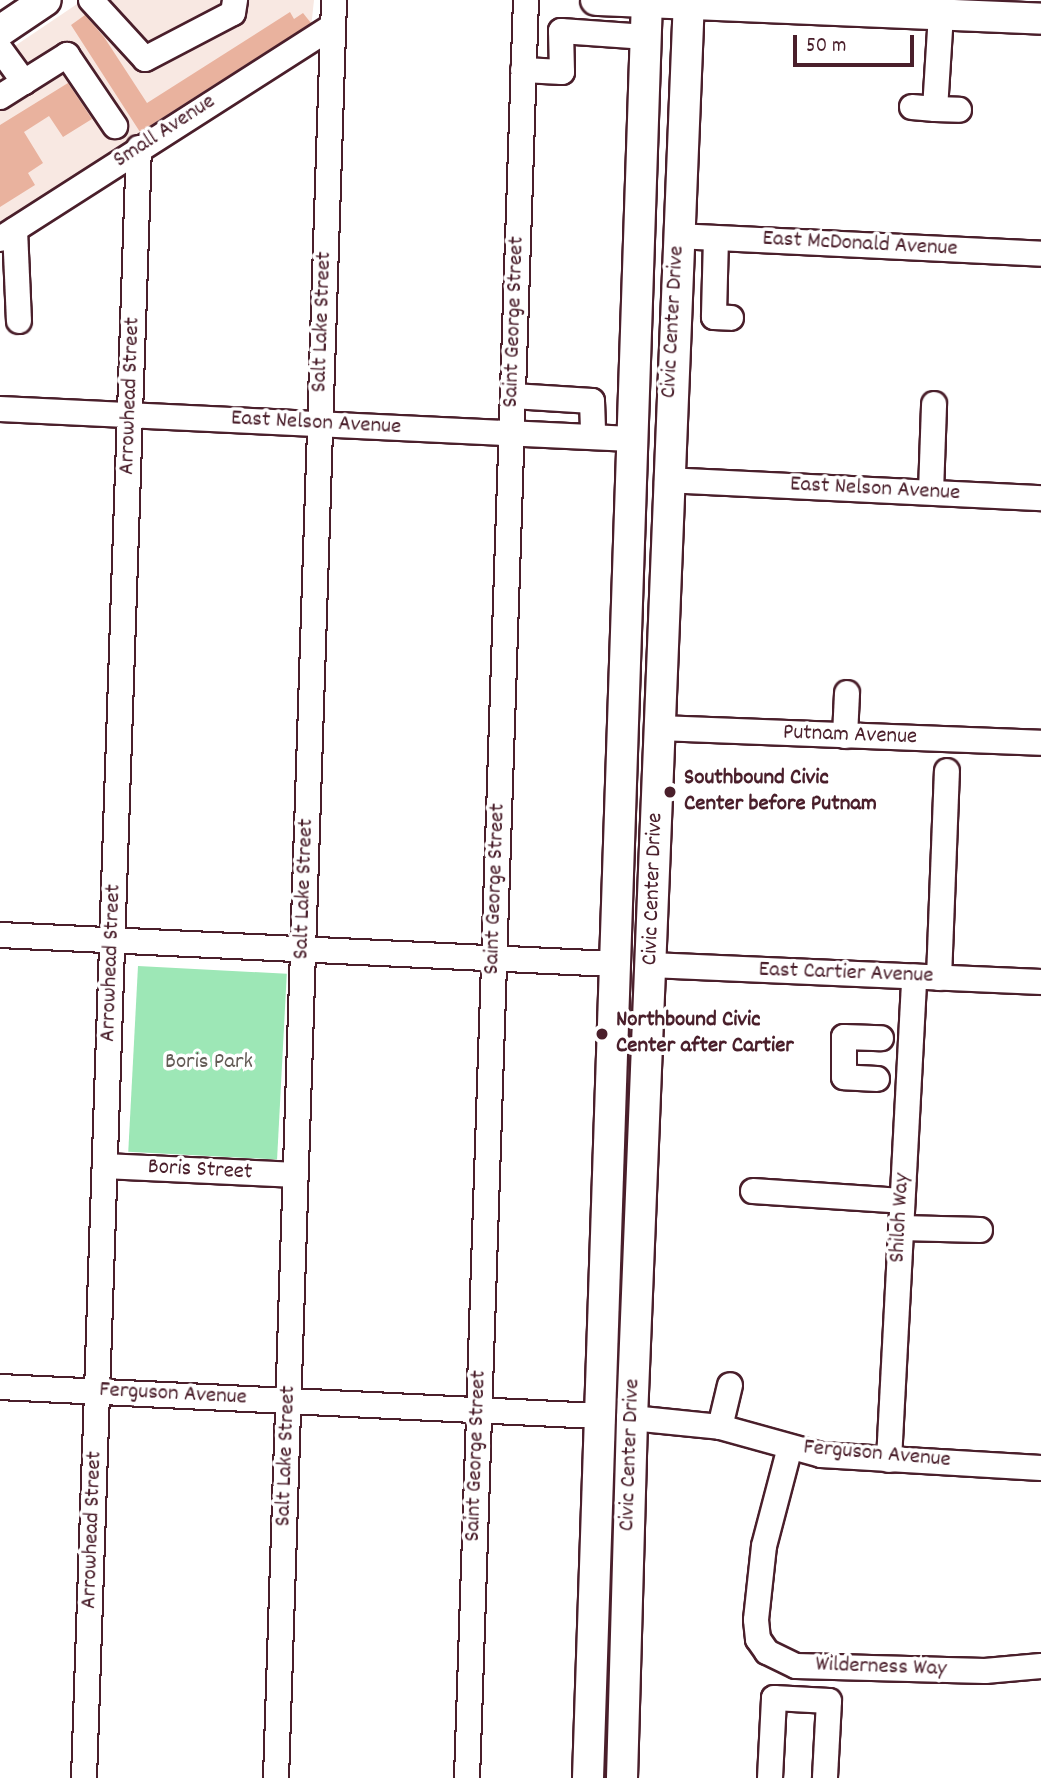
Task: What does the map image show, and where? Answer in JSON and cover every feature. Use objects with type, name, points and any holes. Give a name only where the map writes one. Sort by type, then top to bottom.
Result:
[{"type":"main road","points":[[0,31],[46,0]]},
{"type":"main road","points":[[596,0],[1041,19]]},
{"type":"main road","name":"Civic Center Drive","points":[[588,1778],[647,1]]},
{"type":"main road","name":"Civic Center Drive","points":[[622,1778],[632,1418],[667,480],[689,2]]},
{"type":"main road","points":[[634,371],[651,390],[651,472],[667,480]]},
{"type":"main road","points":[[620,776],[633,788],[636,801],[633,951],[636,961],[651,965]]},
{"type":"main road","points":[[613,964],[626,968],[631,976],[632,1135],[643,1146]]},
{"type":"main road","points":[[602,1298],[617,1384],[616,1407],[632,1418]]},
{"type":"main road","points":[[598,1416],[605,1419],[615,1437],[629,1528]]},
{"type":"street","points":[[91,0],[145,60],[233,13],[235,0]]},
{"type":"street","name":"Salt Lake Street","points":[[276,1778],[334,0]]},
{"type":"street","name":"Saint George Street","points":[[467,1778],[526,0]]},
{"type":"street","points":[[935,109],[941,14]]},
{"type":"street","name":"Small Avenue","points":[[8,235],[139,148],[332,27]]},
{"type":"street","points":[[523,70],[562,72],[561,31],[646,37]]},
{"type":"street","points":[[0,48],[24,82]]},
{"type":"street","points":[[0,97],[67,55],[115,126]]},
{"type":"street","name":"Arrowhead Street","points":[[84,1778],[139,148]]},
{"type":"street","points":[[8,235],[19,321]]},
{"type":"street","name":"East McDonald Avenue","points":[[678,236],[1041,254]]},
{"type":"street","points":[[716,238],[714,317],[731,318]]},
{"type":"street","points":[[513,396],[592,401],[593,437]]},
{"type":"street","points":[[931,492],[934,404]]},
{"type":"street","name":"East Nelson Avenue","points":[[0,409],[631,439]]},
{"type":"street","name":"East Nelson Avenue","points":[[667,480],[1041,498]]},
{"type":"street","points":[[845,736],[846,693]]},
{"type":"street","name":"Putnam Avenue","points":[[659,728],[1041,743]]},
{"type":"street","points":[[939,978],[947,771]]},
{"type":"street","points":[[0,934],[613,964]]},
{"type":"street","name":"East Cartier Avenue","points":[[651,965],[1041,982]]},
{"type":"street","name":"Shiloh Way","points":[[889,1460],[914,977]]},
{"type":"street","points":[[909,1081],[844,1077],[844,1037],[911,1038]]},
{"type":"street","points":[[877,1079],[881,1038]]},
{"type":"street","name":"Boris Street","points":[[105,1167],[296,1175]]},
{"type":"street","points":[[753,1191],[902,1201]]},
{"type":"street","points":[[901,1228],[980,1230]]},
{"type":"street","points":[[720,1427],[730,1385]]},
{"type":"street","name":"Ferguson Avenue","points":[[0,1387],[598,1416]]},
{"type":"street","name":"Ferguson Avenue","points":[[632,1418],[720,1427],[821,1455],[1041,1468]]},
{"type":"street","name":"Wilderness Way","points":[[790,1447],[764,1546],[756,1620],[758,1639],[766,1652],[796,1666],[985,1671],[1041,1666]]},
{"type":"street","points":[[770,1778],[774,1698],[829,1701],[825,1778]]},
{"type":"shaded area","points":[[83,0],[314,0],[311,28],[0,233],[0,56]]},
{"type":"green space","name":"Boris Park","points":[[138,966],[287,974],[277,1160],[128,1152]]},
{"type":"building","points":[[290,12],[294,19],[303,13],[311,23],[140,132],[71,25],[85,15],[104,37],[147,103]]},
{"type":"building","points":[[68,83],[92,119],[63,137],[49,116],[24,132],[43,163],[28,173],[35,185],[0,207],[0,125]]},
{"type":"place","name":"Southbound Civic Center before Putnam","points":[[670,792]]},
{"type":"place","name":"Northbound Civic Center after Cartier","points":[[602,1034]]}]
